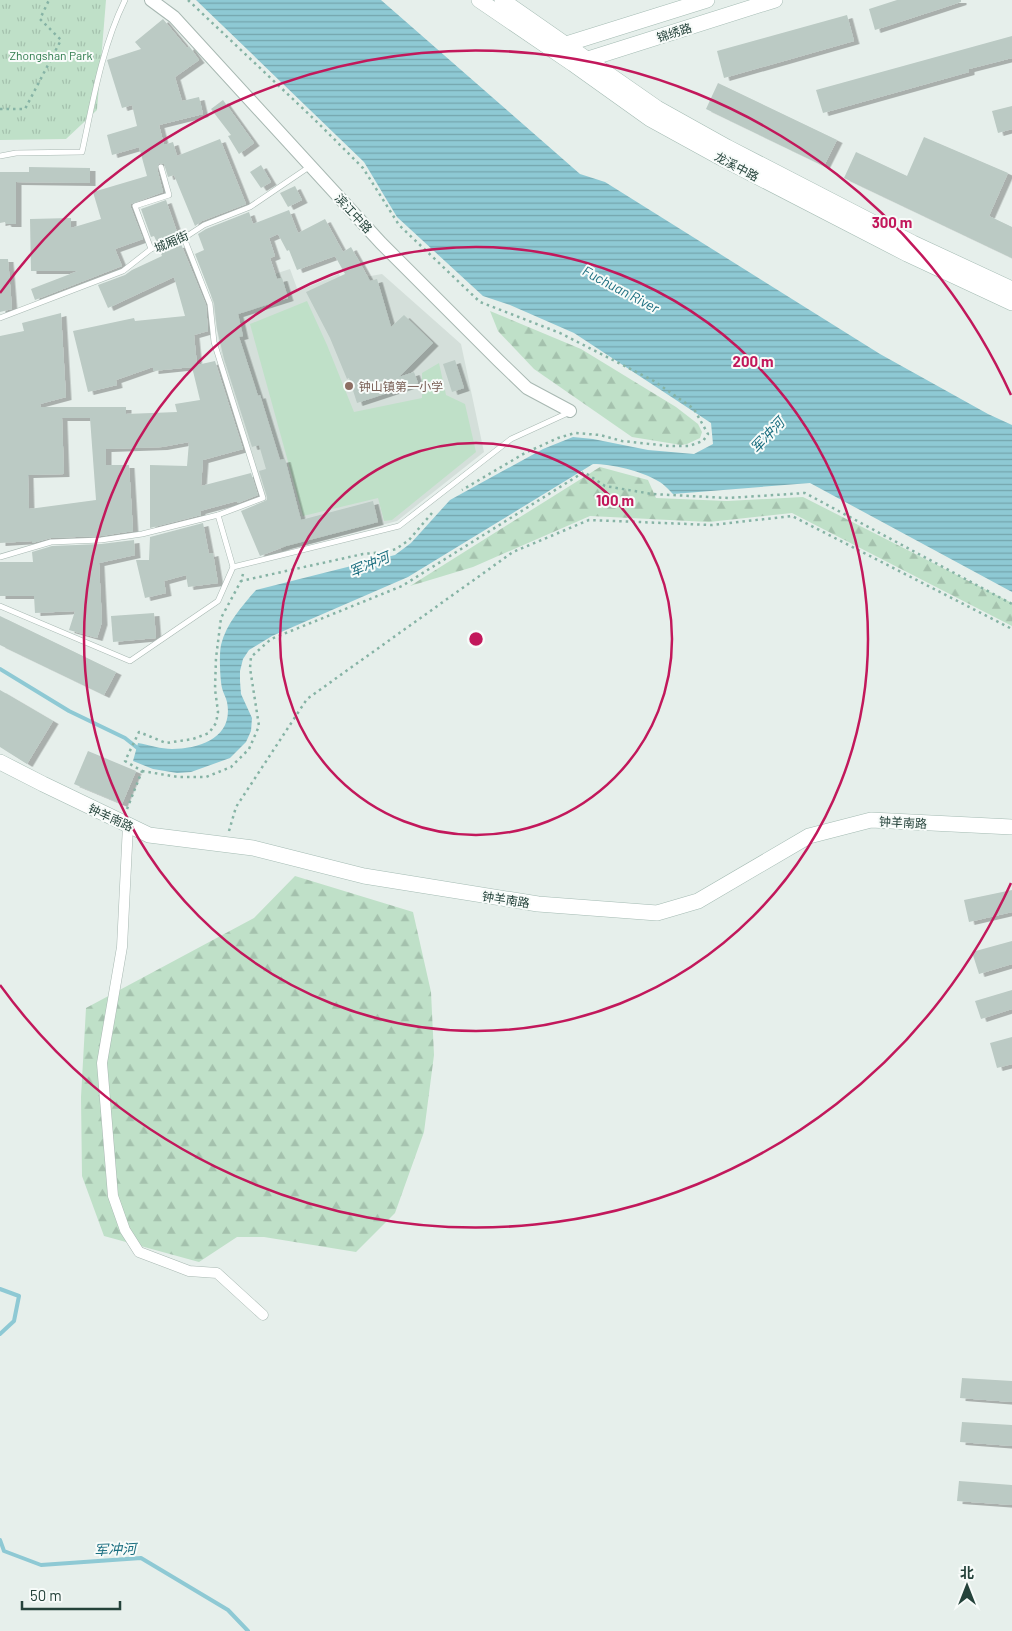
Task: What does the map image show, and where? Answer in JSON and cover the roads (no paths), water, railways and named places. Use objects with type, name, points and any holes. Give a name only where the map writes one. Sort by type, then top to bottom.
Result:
[{"type":"main road","name":"龙溪中路","points":[[479,0],[650,119],[721,158],[907,254],[1012,303]]},
{"type":"main road","name":"龙溪中路","points":[[502,0],[657,108],[718,142],[913,243],[1012,289]]},
{"type":"main road","name":"锦绣路","points":[[551,49],[707,0]]},
{"type":"main road","name":"锦绣路","points":[[573,64],[769,1]]},
{"type":"main road","name":"钟羊南路","points":[[0,762],[149,835],[253,848],[364,876],[529,903],[657,913],[698,901],[809,836],[870,820],[1012,827]]},
{"type":"street","name":"滨江中路","points":[[151,0],[174,18],[381,243],[527,388],[570,412]]},
{"type":"street","points":[[125,823],[122,947],[102,1062],[113,1196],[125,1230],[139,1252],[189,1271],[217,1273],[263,1316]]},
{"type":"lane","points":[[0,156],[16,153],[82,152],[95,90],[118,16],[125,0]]},
{"type":"lane","name":"城厢街","points":[[0,318],[123,271],[152,248],[184,238],[204,225],[250,207],[310,166]]},
{"type":"lane","points":[[152,248],[135,206],[168,195],[161,167]]},
{"type":"lane","points":[[0,557],[51,542],[102,540],[126,536],[218,515],[263,498],[214,342],[210,304],[184,238]]},
{"type":"lane","points":[[233,567],[399,526],[512,439],[570,412]]},
{"type":"lane","points":[[0,606],[130,661],[218,601],[233,567],[218,515]]},
{"type":"water","name":"Fuchuan River","points":[[196,0],[381,0],[580,174],[605,182],[880,354],[988,414],[1012,425],[1012,592],[810,483],[673,494],[660,482],[644,474],[618,467],[593,464],[408,577],[272,636],[249,650],[243,659],[240,681],[241,694],[252,718],[251,731],[246,742],[230,758],[191,772],[177,773],[153,769],[133,761],[138,743],[172,749],[194,747],[213,739],[220,732],[228,714],[221,679],[220,660],[223,637],[240,609],[256,590],[395,555],[411,543],[450,500],[543,449],[573,437],[648,450],[694,454],[713,444],[711,423],[574,333],[510,305],[483,296],[397,217],[364,162]]},
{"type":"waterway","name":"军冲河","points":[[0,669],[69,711],[125,738],[140,750]]},
{"type":"waterway","name":"军冲河","points":[[0,1289],[19,1296],[14,1321],[0,1334]]},
{"type":"waterway","name":"军冲河","points":[[0,1540],[4,1551],[41,1565],[141,1558],[228,1610],[248,1631]]},
{"type":"place","name":"钟山镇第一小学","points":[[349,386]]},
{"type":"park label","name":"Zhongshan Park","points":[[51,55]]}]
